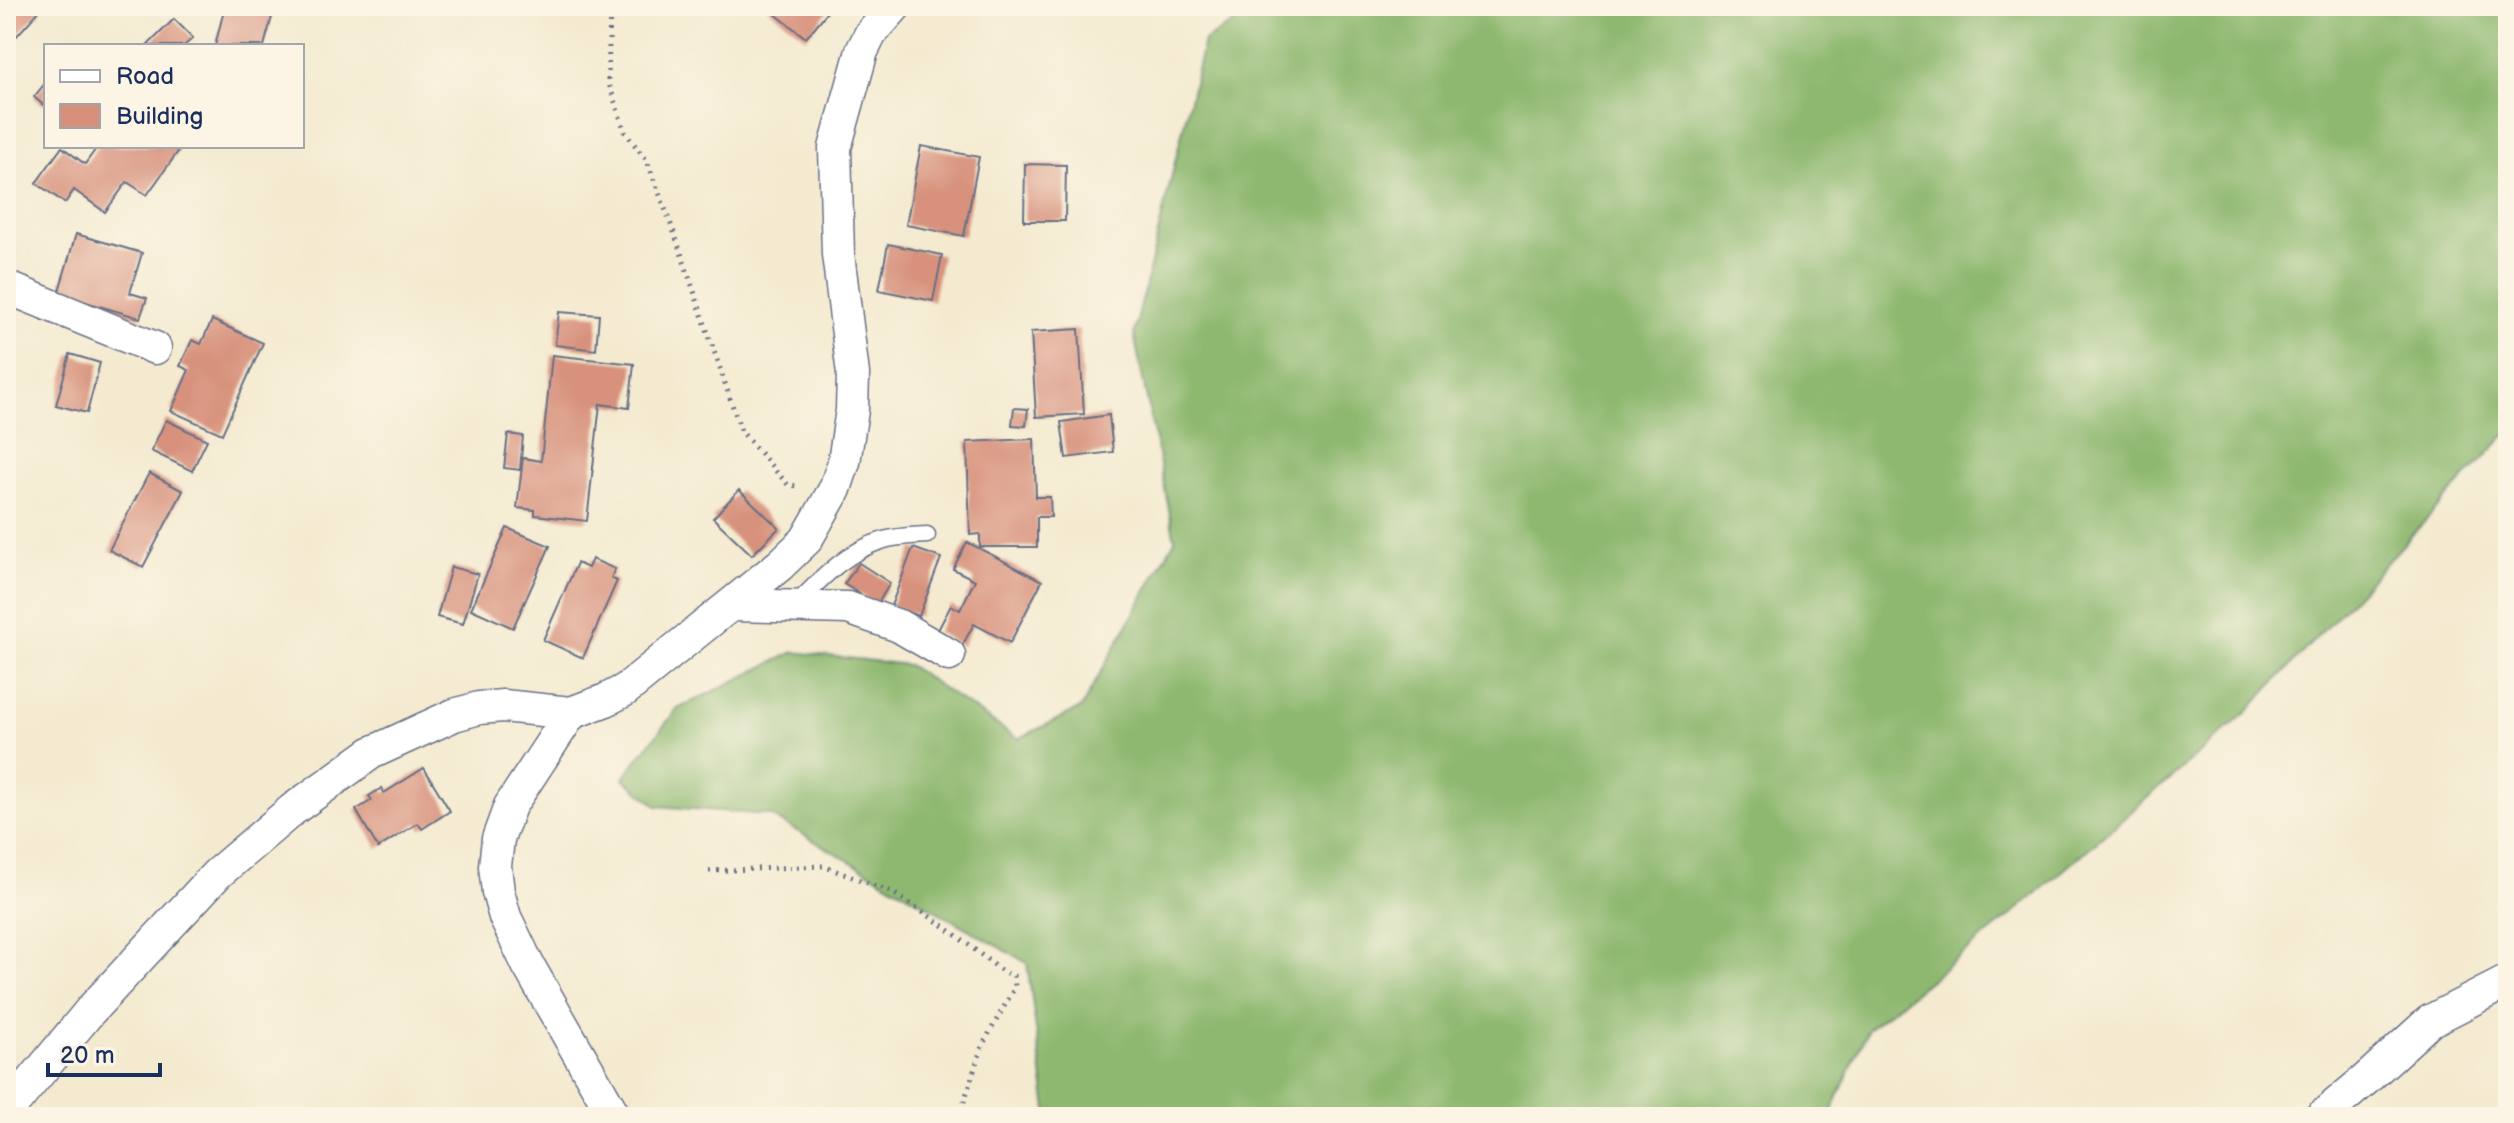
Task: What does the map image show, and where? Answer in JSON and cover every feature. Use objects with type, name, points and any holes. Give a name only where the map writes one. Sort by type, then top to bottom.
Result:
[{"type":"street","points":[[6,1113],[90,1011],[217,874],[292,810],[371,753],[430,724],[479,708],[523,706],[571,713],[625,690],[780,565],[806,540],[835,489],[844,462],[852,410],[853,374],[838,254],[835,148],[862,51],[871,33],[895,6]]},
{"type":"street","points":[[6,287],[155,348]]},
{"type":"street","points":[[731,605],[848,608],[899,626],[949,655]]},
{"type":"street","points":[[571,713],[510,806],[498,839],[495,866],[505,917],[528,965],[615,1117]]},
{"type":"street","points":[[2321,1117],[2430,1021],[2508,981]]},
{"type":"lane","points":[[793,607],[833,567],[861,550],[885,539],[927,535]]},
{"type":"path","points":[[610,6],[608,81],[625,132],[647,161],[653,176],[741,431],[788,485],[835,489]]},
{"type":"path","points":[[709,871],[823,866],[892,892],[944,926],[1002,971],[1014,976],[1015,987],[982,1046],[959,1117]]},
{"type":"green space","points":[[1262,6],[2508,6],[2508,432],[2248,711],[2010,916],[1868,1029],[1829,1117],[1048,1117],[1027,963],[769,815],[657,806],[623,778],[677,709],[794,652],[908,665],[1018,739],[1081,708],[1175,540],[1134,334],[1204,41]]},
{"type":"building","points":[[9,6],[37,6],[41,9],[6,48],[6,10]]},
{"type":"building","points":[[225,6],[275,6],[265,44],[216,44]]},
{"type":"building","points":[[765,6],[832,6],[806,38]]},
{"type":"building","points":[[174,19],[193,38],[186,44],[149,44]]},
{"type":"building","points":[[44,84],[43,105],[34,97]]},
{"type":"building","points":[[921,146],[979,157],[964,236],[906,225]]},
{"type":"building","points":[[61,148],[85,164],[97,148],[181,148],[147,195],[127,182],[105,212],[74,190],[65,203],[36,183]]},
{"type":"building","points":[[1025,164],[1066,165],[1065,221],[1024,221]]},
{"type":"building","points":[[76,234],[142,253],[130,293],[147,298],[140,318],[58,294]]},
{"type":"building","points":[[888,244],[942,255],[933,301],[879,290]]},
{"type":"building","points":[[559,312],[599,315],[596,350],[555,345]]},
{"type":"building","points":[[212,320],[263,343],[222,434],[171,411],[189,370],[180,366],[192,340],[201,344]]},
{"type":"building","points":[[1079,329],[1084,414],[1036,417],[1031,332]]},
{"type":"building","points":[[70,354],[100,363],[87,413],[56,405]]},
{"type":"building","points":[[552,355],[634,364],[629,408],[600,404],[587,521],[535,515],[535,510],[517,508],[523,458],[541,461]]},
{"type":"building","points":[[1014,408],[1028,409],[1026,426],[1012,425]]},
{"type":"building","points":[[1109,415],[1113,452],[1066,458],[1061,422]]},
{"type":"building","points":[[166,420],[207,440],[192,471],[151,451]]},
{"type":"building","points":[[508,434],[523,436],[520,470],[504,468]]},
{"type":"building","points":[[1034,439],[1036,497],[1050,497],[1051,517],[1037,517],[1037,547],[980,547],[980,534],[970,535],[967,442]]},
{"type":"building","points":[[149,473],[183,491],[143,567],[109,550]]},
{"type":"building","points":[[739,490],[779,528],[752,555],[713,518]]},
{"type":"building","points":[[507,528],[550,546],[513,628],[471,609]]},
{"type":"building","points":[[967,542],[1042,581],[1010,643],[974,624],[962,646],[937,632],[951,605],[960,610],[975,580],[953,569]]},
{"type":"building","points":[[913,548],[941,558],[919,616],[891,606]]},
{"type":"building","points":[[592,559],[615,569],[611,578],[617,581],[583,658],[543,640],[577,563],[588,568]]},
{"type":"building","points":[[859,563],[890,583],[877,605],[844,584]]},
{"type":"building","points":[[451,567],[478,574],[463,624],[437,617]]},
{"type":"building","points":[[424,768],[450,811],[422,829],[418,823],[378,848],[356,810],[372,800],[369,796],[382,788],[384,793]]}]
